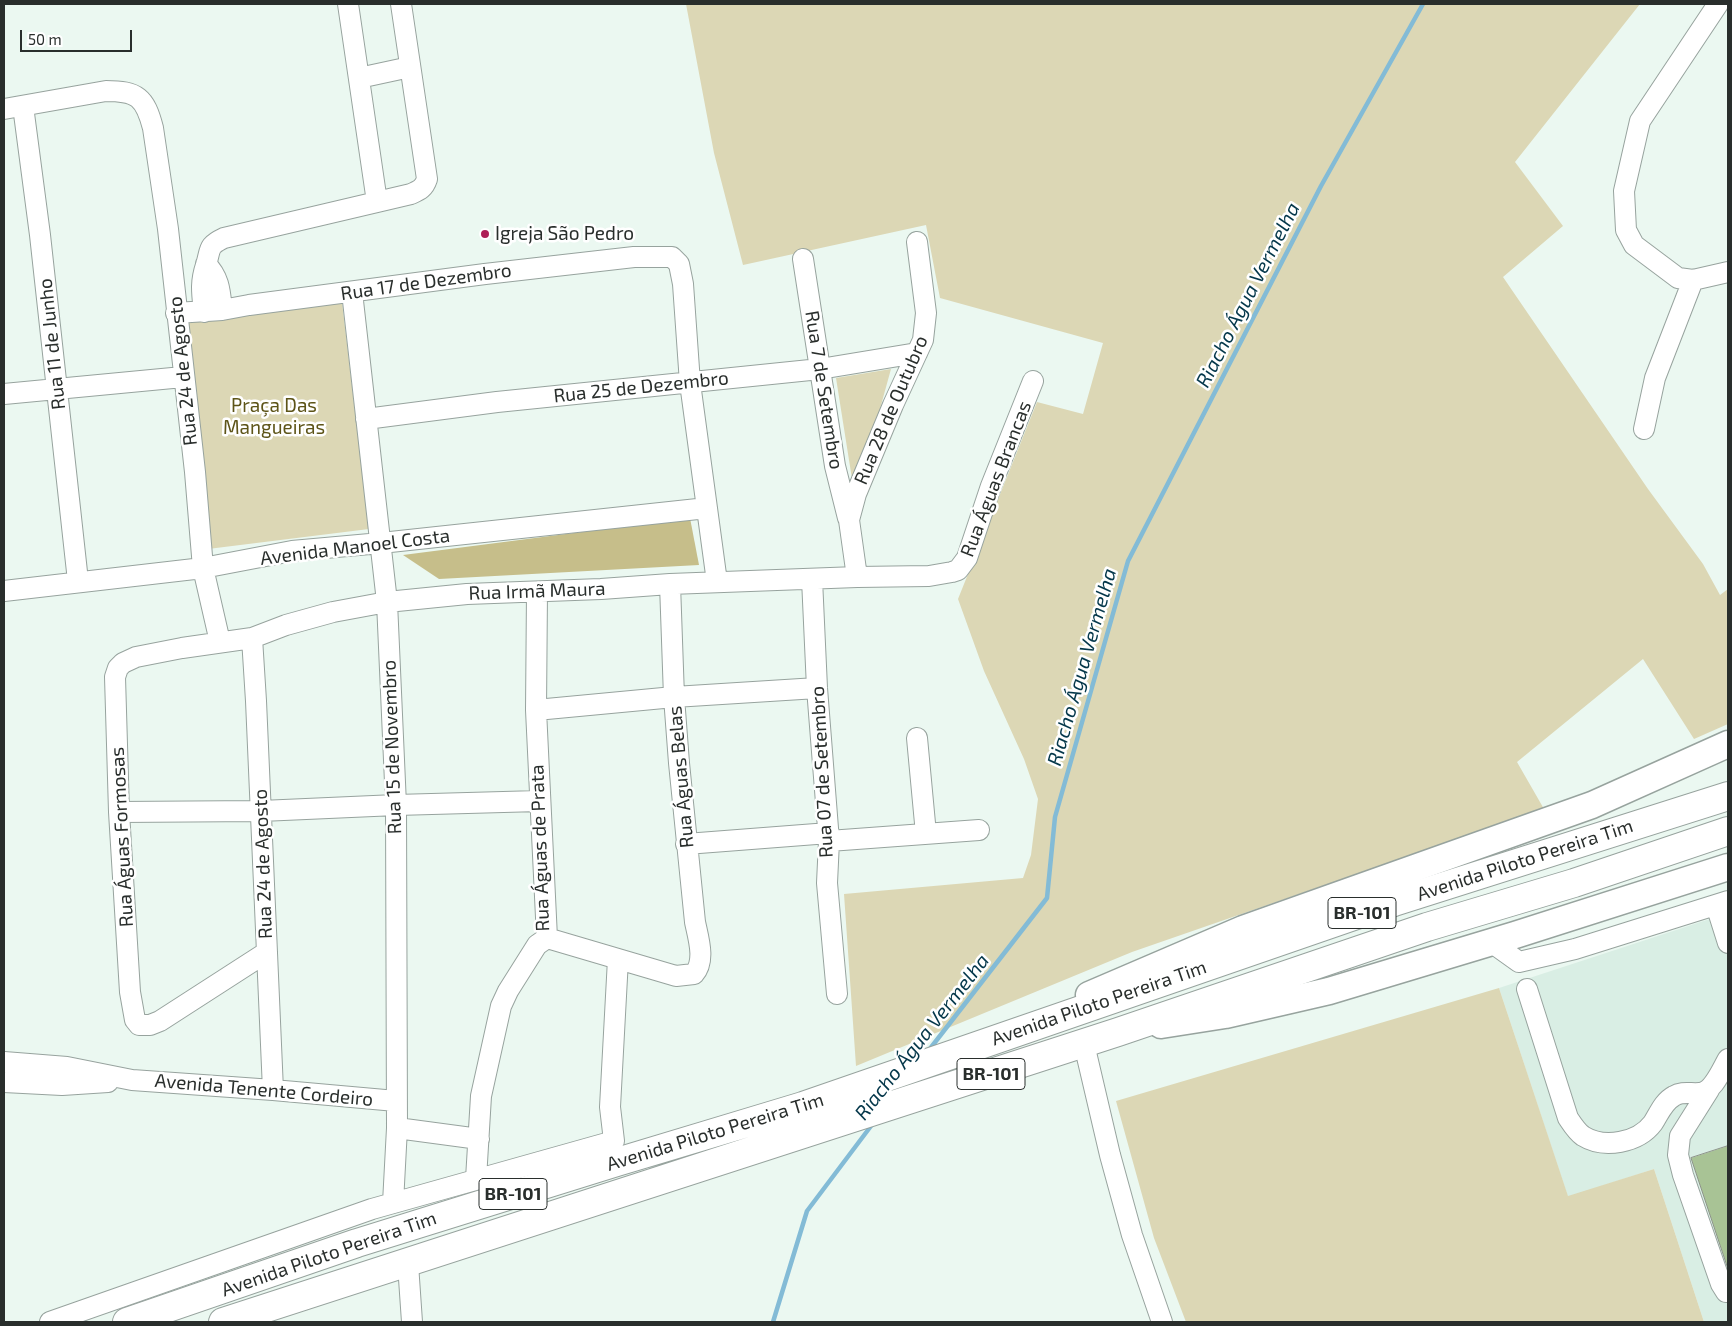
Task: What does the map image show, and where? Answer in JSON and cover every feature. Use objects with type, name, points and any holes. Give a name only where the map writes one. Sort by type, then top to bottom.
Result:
[{"type":"highway","name":"Avenida Piloto Pereira Tim","points":[[127,1322],[366,1240],[803,1106],[1394,902],[1728,796]]},
{"type":"highway","name":"Avenida Piloto Pereira Tim","points":[[232,1320],[1084,1044],[1408,934],[1574,883],[1728,831]]},
{"type":"main road","points":[[997,1038],[1082,998],[1243,929],[1592,805],[1728,744]]},
{"type":"main road","points":[[1118,1032],[1225,1015],[1330,991],[1728,867]]},
{"type":"street","points":[[348,4],[377,202]]},
{"type":"street","points":[[213,311],[202,275],[209,248],[215,242],[224,238],[377,202],[420,190],[424,185],[427,179],[401,4]]},
{"type":"street","points":[[1718,4],[1640,120],[1624,192],[1626,230],[1634,245],[1678,278],[1693,280],[1728,272]]},
{"type":"street","points":[[359,78],[410,67]]},
{"type":"street","name":"Rua 24 de Agosto","points":[[13,108],[106,91],[120,91],[133,94],[143,101],[148,112],[168,229],[195,472],[203,568],[220,642]]},
{"type":"street","name":"Rua 11 de Junho","points":[[13,108],[57,388],[78,581]]},
{"type":"street","name":"Rua 28 de Outubro","points":[[857,576],[849,520],[856,494],[893,405],[923,340],[926,313],[917,242]]},
{"type":"street","name":"Rua 17 de Dezembro","points":[[176,313],[213,311],[486,274],[634,257],[665,256],[676,260],[684,284],[690,383]]},
{"type":"street","name":"Rua 7 de Setembro","points":[[803,259],[836,466],[849,520]]},
{"type":"street","points":[[1644,429],[1655,378],[1693,280]]},
{"type":"street","name":"Rua 15 de Novembro","points":[[352,292],[381,543],[386,602],[396,805],[397,1128],[392,1203]]},
{"type":"street","name":"Rua 25 de Dezembro","points":[[366,419],[497,402],[820,369],[917,353]]},
{"type":"street","points":[[4,394],[183,377]]},
{"type":"street","name":"Rua Águas Brancas","points":[[952,572],[963,566],[967,558],[991,486],[1034,381]]},
{"type":"street","points":[[690,383],[717,582]]},
{"type":"street","name":"Avenida Manoel Costa","points":[[4,591],[203,568],[292,551],[707,508]]},
{"type":"street","name":"Rua Irmã Maura","points":[[128,659],[252,638],[333,612],[386,602],[467,594],[857,576],[929,576],[952,572]]},
{"type":"street","name":"Rua 07 de Setembro","points":[[812,579],[817,688],[829,837],[827,883],[837,994]]},
{"type":"street","name":"Rua Águas Belas","points":[[618,959],[676,976],[694,974],[700,965],[686,844],[674,697],[670,584]]},
{"type":"street","name":"Rua Águas de Prata","points":[[476,1179],[481,1096],[501,1006],[508,991],[538,945],[546,938],[536,710],[537,592]]},
{"type":"street","name":"Rua 24 de Agosto","points":[[252,638],[274,1090]]},
{"type":"street","name":"Rua Águas Formosas","points":[[128,659],[118,668],[115,677],[119,812],[130,992],[135,1020],[139,1025],[145,1026],[160,1021],[266,952]]},
{"type":"street","points":[[536,710],[674,697],[817,688]]},
{"type":"street","points":[[917,738],[926,834]]},
{"type":"street","points":[[119,812],[261,811],[539,801]]},
{"type":"street","points":[[686,844],[979,830]]},
{"type":"street","points":[[1491,942],[1519,962],[1575,950],[1722,903],[1728,943]]},
{"type":"street","points":[[50,1322],[392,1203],[614,1141],[610,1108],[618,959],[546,938]]},
{"type":"street","points":[[1528,989],[1568,1118],[1582,1135],[1598,1142],[1618,1142],[1639,1136],[1652,1124],[1661,1108],[1674,1096],[1690,1092],[1701,1093],[1709,1090]]},
{"type":"street","points":[[1084,1044],[1110,1155],[1132,1234],[1162,1322]]},
{"type":"street","points":[[1728,1059],[1680,1136],[1678,1155],[1682,1175],[1721,1284],[1726,1292],[1728,1292]]},
{"type":"street","name":"Avenida Tenente Cordeiro","points":[[4,1062],[67,1066],[132,1080]]},
{"type":"street","name":"Avenida Tenente Cordeiro","points":[[4,1082],[62,1085],[132,1080],[396,1101]]},
{"type":"street","points":[[397,1128],[479,1139]]},
{"type":"street","points":[[408,1264],[412,1322]]},
{"type":"shaded area","points":[[690,518],[699,565],[439,579],[403,555]]},
{"type":"shaded area","points":[[1728,913],[1728,1322],[1704,1322],[1654,1169],[1568,1197],[1499,988]]},
{"type":"green space","points":[[686,4],[1640,4],[1515,162],[1563,226],[1503,277],[1648,489],[1703,564],[1720,595],[1728,589],[1728,724],[1694,739],[1643,659],[1517,762],[1544,809],[1132,952],[856,1066],[844,894],[1023,878],[1031,855],[1038,799],[1024,759],[984,671],[958,599],[1037,402],[1083,414],[1103,343],[940,298],[926,225],[743,265],[714,153]]},
{"type":"green space","name":"Praça Das Mangueiras","points":[[342,302],[369,529],[208,549],[181,322]]},
{"type":"green space","points":[[891,369],[875,427],[852,479],[836,378]]},
{"type":"green space","points":[[1499,988],[1568,1196],[1654,1169],[1704,1322],[1186,1322],[1154,1238],[1116,1101]]},
{"type":"building","points":[[1728,1146],[1728,1269],[1691,1158]]},
{"type":"waterway","name":"Riacho Água Vermelha","points":[[929,1050],[1047,898],[1055,817],[1128,561],[1321,186],[1423,4]]},
{"type":"waterway","name":"Riacho Água Vermelha","points":[[773,1322],[807,1211],[874,1122]]},
{"type":"place","name":"Igreja São Pedro","points":[[485,234]]}]
